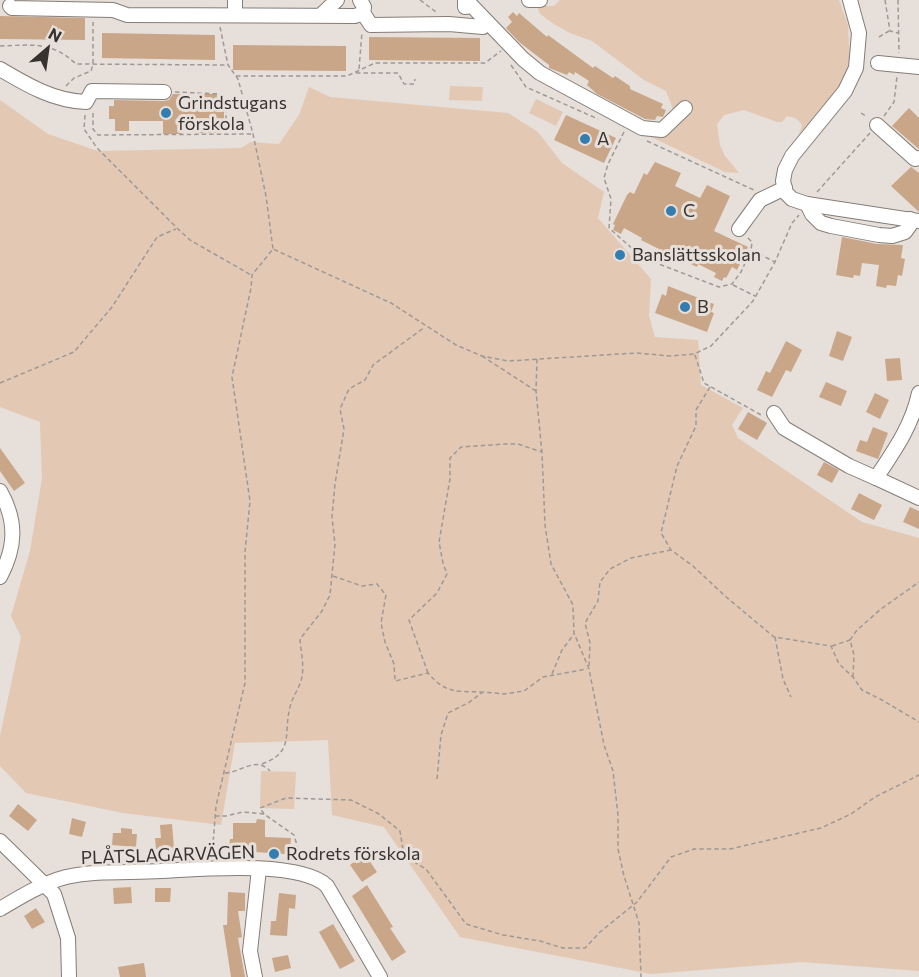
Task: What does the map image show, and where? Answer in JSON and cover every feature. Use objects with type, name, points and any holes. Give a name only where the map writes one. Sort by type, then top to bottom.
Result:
[{"type":"street","points":[[235,0],[235,15]]},
{"type":"street","points":[[321,15],[337,0]]},
{"type":"street","points":[[465,0],[465,7],[472,6],[523,59],[540,73],[642,128],[662,130],[685,108]]},
{"type":"street","points":[[529,0],[540,0]]},
{"type":"street","points":[[850,0],[859,33],[856,68],[845,91],[792,156],[785,170],[785,188],[792,199],[807,204],[915,220]]},
{"type":"street","points":[[10,6],[12,8],[113,10],[127,15],[355,16],[362,7],[371,26],[449,24],[483,27]]},
{"type":"street","points":[[878,63],[918,70]]},
{"type":"street","points":[[0,69],[40,91],[72,102],[86,102],[92,91],[164,92]]},
{"type":"street","points":[[877,125],[915,159],[919,158]]},
{"type":"street","points":[[739,229],[760,200],[785,188]]},
{"type":"street","points":[[807,204],[812,214],[821,223],[879,235],[892,236],[905,232],[915,220]]},
{"type":"street","points":[[876,478],[904,438],[919,393]]},
{"type":"street","points":[[774,413],[784,428],[849,466],[919,498]]},
{"type":"street","points":[[0,491],[10,513],[13,530],[11,553],[0,577]]},
{"type":"street","points":[[0,841],[54,894],[68,938],[69,977]]},
{"type":"street","points":[[255,977],[250,951],[258,868]]},
{"type":"street","name":"PLÅTSLAGARVÄGEN","points":[[0,909],[30,891],[64,878],[88,873],[258,868],[303,874],[319,878],[327,886],[380,977]]},
{"type":"path","points":[[885,0],[890,31]]},
{"type":"path","points":[[482,356],[508,361],[636,353],[671,356],[694,354],[711,346],[756,297],[792,223],[877,125],[894,102],[899,65],[898,0]]},
{"type":"path","points":[[359,70],[362,7]]},
{"type":"path","points":[[55,97],[74,78],[91,71],[93,24],[96,10]]},
{"type":"path","points":[[212,868],[215,816],[245,683],[245,552],[250,501],[232,377],[252,275],[273,249],[266,196],[253,134],[236,76],[228,65],[218,15]]},
{"type":"path","points":[[879,37],[890,31],[899,33]]},
{"type":"path","points":[[0,46],[38,45],[59,51],[76,64],[228,65]]},
{"type":"path","points":[[236,76],[347,76],[375,63],[485,63],[501,51]]},
{"type":"path","points":[[355,72],[398,73],[404,84],[414,84],[415,79]]},
{"type":"path","points":[[164,92],[220,94],[226,107],[226,134]]},
{"type":"path","points":[[86,102],[93,111],[93,129],[98,135],[253,134]]},
{"type":"path","points":[[86,102],[84,129],[98,148],[190,240],[252,275]]},
{"type":"path","points":[[625,131],[608,164],[604,178],[611,199],[609,228],[643,258],[719,287],[732,284],[741,272],[751,250],[752,242],[739,229]]},
{"type":"path","points":[[0,383],[74,352],[112,307],[157,237],[177,228]]},
{"type":"path","points":[[273,249],[391,303],[426,327],[456,345],[482,356],[536,391]]},
{"type":"path","points":[[751,250],[775,262]]},
{"type":"path","points":[[732,284],[756,297]]},
{"type":"path","points":[[223,773],[234,772],[252,764],[262,764],[279,756],[287,741],[290,704],[301,681],[303,666],[300,639],[322,610],[330,595],[335,544],[332,517],[344,429],[340,409],[349,388],[365,380],[372,365],[426,327]]},
{"type":"path","points":[[694,354],[704,383],[765,417],[774,413]]},
{"type":"path","points":[[537,358],[536,391],[542,453],[545,525],[551,564],[573,605],[574,633],[589,669],[604,745],[613,771],[618,815],[618,849],[639,923],[641,977]]},
{"type":"path","points":[[710,387],[696,410],[696,426],[677,466],[661,533],[671,550],[693,566],[774,637],[831,646],[850,640],[857,630],[881,609],[919,582]]},
{"type":"path","points":[[542,453],[518,444],[505,444],[461,447],[450,458],[450,479],[439,542],[447,574],[438,593],[409,620],[428,672],[436,682],[449,691],[504,694],[524,691],[543,677],[589,669]]},
{"type":"path","points":[[589,669],[590,644],[585,623],[598,601],[600,582],[610,568],[631,558],[671,550]]},
{"type":"path","points":[[332,576],[362,586],[377,584],[386,595],[381,624],[394,664],[395,681],[428,672]]},
{"type":"path","points":[[552,675],[562,650],[574,633]]},
{"type":"path","points":[[774,637],[783,679],[791,697]]},
{"type":"path","points":[[850,640],[854,655],[854,677]]},
{"type":"path","points":[[831,646],[839,664],[854,677],[862,690],[919,722]]},
{"type":"path","points":[[437,779],[441,735],[448,713],[483,692]]},
{"type":"path","points":[[262,764],[270,771]]},
{"type":"path","points":[[303,874],[302,856],[294,835],[264,814],[260,808],[286,798],[351,800],[400,831],[404,856],[426,869],[466,924],[563,948],[585,948],[633,904],[671,857],[694,849],[730,849],[821,828],[851,814],[875,797],[919,775]]},
{"type":"path","points":[[215,816],[243,812],[264,814]]},
{"type":"shaded area","points":[[560,0],[839,0],[848,25],[850,66],[834,96],[798,135],[802,127],[795,118],[787,116],[782,122],[777,122],[744,110],[724,115],[717,124],[720,145],[725,156],[739,173],[725,172],[651,137],[667,123],[674,112],[666,91],[644,80],[592,41],[570,33],[540,14],[537,6],[554,6]]},
{"type":"shaded area","points":[[450,86],[483,87],[482,101],[449,100]]},
{"type":"shaded area","points":[[309,87],[330,97],[508,113],[538,132],[562,163],[604,192],[598,218],[651,279],[649,316],[655,337],[698,340],[701,385],[743,408],[732,425],[738,438],[862,522],[919,538],[919,971],[802,962],[651,974],[460,937],[384,827],[332,815],[328,740],[235,743],[221,825],[123,813],[26,793],[0,766],[0,736],[21,637],[11,616],[30,551],[42,478],[40,422],[0,407],[0,100],[48,134],[98,151],[241,148],[251,142],[279,144],[299,115]]},
{"type":"shaded area","points":[[536,99],[563,112],[556,126],[529,113]]},
{"type":"shaded area","points":[[261,771],[296,772],[294,809],[260,808]]},
{"type":"building","points":[[513,12],[517,16],[519,13],[547,37],[548,35],[593,68],[595,66],[613,78],[615,76],[630,86],[630,89],[663,104],[661,108],[666,110],[663,117],[657,116],[655,120],[645,119],[597,94],[587,85],[589,81],[575,72],[574,75],[569,72],[567,75],[549,68],[549,65],[519,42],[506,28],[512,22],[508,17]]},
{"type":"building","points":[[0,16],[85,18],[85,40],[0,39]]},
{"type":"building","points":[[102,33],[215,35],[215,60],[102,58]]},
{"type":"building","points":[[369,37],[480,38],[480,61],[369,60]]},
{"type":"building","points":[[233,45],[346,46],[346,71],[233,70]]},
{"type":"building","name":"Grindstugans förskola","points":[[173,94],[183,94],[183,106],[199,106],[199,94],[217,94],[217,107],[224,107],[224,122],[216,121],[216,133],[199,133],[199,121],[182,121],[182,134],[163,134],[163,121],[129,121],[129,131],[115,131],[115,119],[109,119],[109,106],[114,106],[114,100],[164,101],[169,100]]},
{"type":"building","points":[[909,108],[919,118],[919,149],[892,126]]},
{"type":"building","name":"A","points":[[566,115],[616,138],[604,163],[554,140]]},
{"type":"building","name":"C","points":[[655,162],[681,173],[675,186],[700,198],[707,185],[730,196],[714,231],[748,247],[737,270],[732,267],[722,281],[714,277],[716,273],[672,255],[668,263],[661,259],[665,252],[641,240],[642,238],[624,228],[621,234],[613,230],[615,225],[613,224],[627,195],[630,192],[634,194],[644,173],[647,175]]},
{"type":"building","points":[[911,167],[919,173],[919,212],[891,186]]},
{"type":"building","points":[[842,237],[877,244],[903,245],[901,258],[905,259],[902,276],[898,275],[896,286],[887,285],[886,288],[876,286],[879,265],[862,263],[860,276],[854,275],[853,278],[836,275]]},
{"type":"building","name":"B","points":[[668,286],[714,304],[711,312],[714,313],[707,332],[655,313],[662,294],[666,296]]},
{"type":"building","points":[[837,331],[852,337],[843,361],[829,356]]},
{"type":"building","points":[[786,341],[802,350],[791,372],[786,370],[772,397],[757,390],[766,371],[770,373]]},
{"type":"building","points":[[900,358],[902,380],[887,381],[885,359]]},
{"type":"building","points":[[826,382],[847,391],[841,406],[819,397]]},
{"type":"building","points":[[875,393],[889,400],[880,419],[866,412]]},
{"type":"building","points":[[748,412],[767,423],[757,440],[738,429]]},
{"type":"building","points":[[873,427],[888,433],[878,459],[856,451],[860,440],[867,442]]},
{"type":"building","points":[[0,448],[25,483],[14,491],[0,471]]},
{"type":"building","points":[[824,462],[839,470],[832,483],[817,475]]},
{"type":"building","points":[[859,493],[882,505],[874,520],[851,509]]},
{"type":"building","points":[[910,507],[919,511],[919,529],[903,522]]},
{"type":"building","points":[[18,804],[37,820],[28,831],[9,816]]},
{"type":"building","points":[[72,818],[86,822],[82,837],[69,834]]},
{"type":"building","points":[[257,819],[265,820],[265,837],[291,838],[290,848],[285,848],[285,854],[254,852],[254,855],[232,854],[232,848],[229,848],[230,839],[233,839],[233,823],[256,823]]},
{"type":"building","points":[[172,824],[174,848],[156,849],[155,838],[161,838],[160,825]]},
{"type":"building","points":[[121,828],[132,829],[132,834],[137,834],[136,847],[112,845],[113,833],[121,833]]},
{"type":"building","points":[[365,854],[377,872],[362,882],[350,865]]},
{"type":"building","points":[[367,885],[406,952],[392,961],[352,896]]},
{"type":"building","points":[[131,887],[132,903],[114,904],[113,888]]},
{"type":"building","points":[[155,888],[171,888],[170,902],[155,902]]},
{"type":"building","points":[[228,892],[245,893],[245,911],[238,911],[242,937],[238,938],[245,977],[231,977],[223,925],[227,925]]},
{"type":"building","points":[[279,893],[296,895],[295,909],[289,908],[287,936],[270,935],[271,921],[276,921]]},
{"type":"building","points":[[36,908],[45,922],[32,929],[24,916]]},
{"type":"building","points":[[333,924],[355,961],[340,969],[319,932]]},
{"type":"building","points":[[288,955],[291,968],[275,972],[272,958]]},
{"type":"building","points":[[144,963],[146,977],[120,977],[118,967]]},
{"type":"place","name":"Grindstugans förskola","points":[[166,113]]},
{"type":"place","name":"A","points":[[585,139]]},
{"type":"place","name":"C","points":[[671,211]]},
{"type":"place","name":"Banslättsskolan","points":[[620,255]]},
{"type":"place","name":"B","points":[[685,307]]},
{"type":"place","name":"Rodrets förskola","points":[[274,854]]}]
